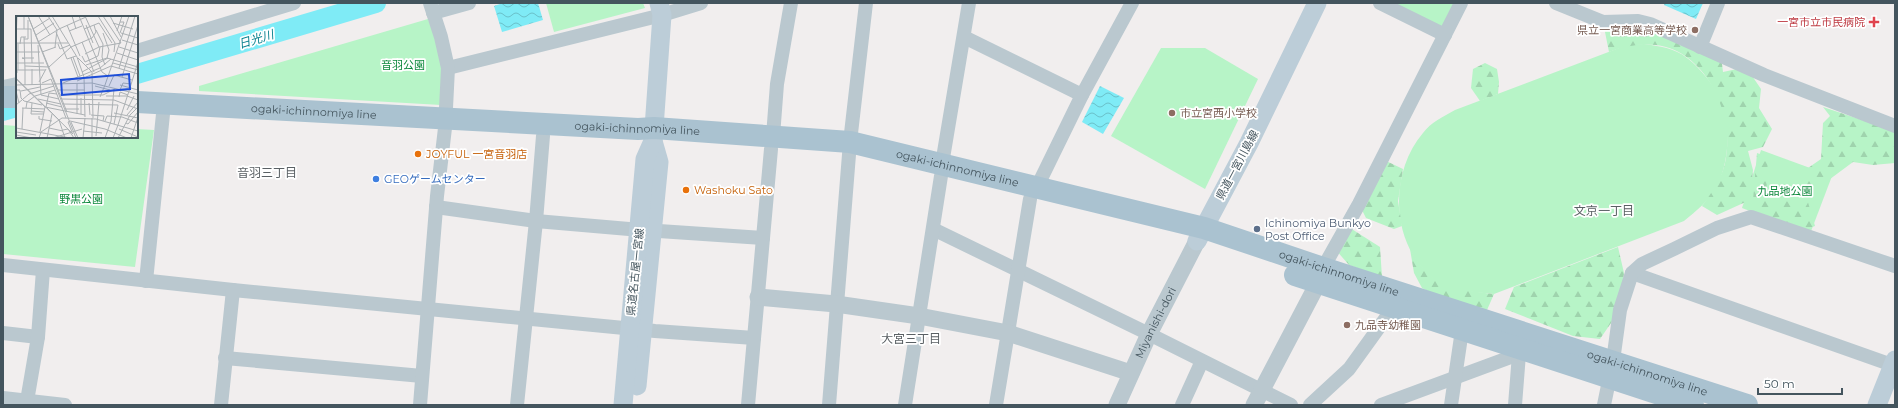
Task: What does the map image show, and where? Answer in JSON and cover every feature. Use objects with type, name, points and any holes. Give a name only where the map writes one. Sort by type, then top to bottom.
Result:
[{"type":"main road","name":"県道一宮川島線","points":[[1200,234],[1249,143],[1317,3]]},
{"type":"main road","name":"県道名古屋一宮線","points":[[623,405],[636,328],[646,230],[659,162],[654,134],[660,9]]},
{"type":"main road","points":[[3,97],[16,97]]},
{"type":"main road","name":"ogaki-ichinnomiya line","points":[[146,110],[207,105],[445,123],[543,136],[654,134],[849,149],[942,170],[1200,234],[1321,275],[1612,369],[1747,405]]},
{"type":"main road","points":[[3,108],[16,108]]},
{"type":"main road","name":"ogaki-ichinnomiya line","points":[[146,110],[445,123],[638,129],[654,134]]},
{"type":"main road","name":"ogaki-ichinnomiya line","points":[[1321,275],[1393,308],[1521,351],[1612,369],[1693,405]]},
{"type":"main road","name":"県道名古屋一宮線","points":[[636,328],[636,405]]},
{"type":"main road","points":[[1877,405],[1894,364]]},
{"type":"street","points":[[138,51],[294,3]]},
{"type":"street","points":[[420,405],[436,208],[445,123],[448,68],[441,36],[431,8],[469,3]]},
{"type":"street","points":[[448,68],[660,9],[700,3]]},
{"type":"street","points":[[748,405],[777,84],[791,3]]},
{"type":"street","points":[[829,405],[849,149],[866,3]]},
{"type":"street","points":[[905,405],[969,3]]},
{"type":"street","points":[[996,405],[1018,270],[1034,193],[1082,95],[1132,3]]},
{"type":"street","points":[[1380,3],[1445,35]]},
{"type":"street","points":[[1258,398],[1321,275],[1336,249],[1461,3]]},
{"type":"street","points":[[1556,3],[1604,22],[1638,21],[1700,46],[1764,75],[1895,126]]},
{"type":"street","points":[[1700,46],[1718,3]]},
{"type":"street","points":[[964,37],[1082,95]]},
{"type":"street","points":[[3,87],[16,84]]},
{"type":"street","points":[[146,110],[146,281]]},
{"type":"street","points":[[517,405],[543,136]]},
{"type":"street","points":[[436,208],[536,220],[646,230],[764,238]]},
{"type":"street","points":[[1604,405],[1612,369],[1620,310],[1632,273],[1642,264],[1717,228],[1751,217],[1895,266]]},
{"type":"street","points":[[933,229],[1150,334],[1202,361],[1258,398],[1291,405]]},
{"type":"street","name":"Miyanishi-dori","points":[[1117,405],[1131,373],[1200,234]]},
{"type":"street","points":[[3,265],[233,290],[754,338]]},
{"type":"street","points":[[27,401],[38,337],[43,270]]},
{"type":"street","points":[[1632,273],[1894,364]]},
{"type":"street","points":[[221,405],[233,290]]},
{"type":"street","points":[[758,297],[836,304],[919,316],[1008,333],[1131,373]]},
{"type":"street","points":[[1310,405],[1349,369],[1393,308]]},
{"type":"street","points":[[1451,405],[1462,330]]},
{"type":"street","points":[[3,333],[38,337]]},
{"type":"street","points":[[1381,405],[1521,351],[1515,405]]},
{"type":"street","points":[[225,358],[422,376]]},
{"type":"street","points":[[1182,405],[1202,361]]},
{"type":"street","points":[[3,398],[65,405]]},
{"type":"green space","points":[[546,3],[643,3],[645,8],[554,32]]},
{"type":"green space","points":[[1376,3],[1457,3],[1443,33]]},
{"type":"green space","name":"音羽公園","points":[[428,19],[439,51],[442,81],[441,105],[199,91],[199,86]]},
{"type":"green space","points":[[1603,22],[1626,22],[1721,56],[1723,72],[1746,67],[1761,89],[1759,108],[1772,129],[1763,147],[1748,151],[1753,170],[1750,200],[1717,215],[1702,206],[1714,189],[1723,171],[1727,142],[1726,125],[1722,108],[1706,77],[1695,64],[1681,54],[1659,45],[1637,45],[1609,52]]},
{"type":"green space","points":[[1644,44],[1672,50],[1687,58],[1700,69],[1716,91],[1724,107],[1728,142],[1723,170],[1717,186],[1702,205],[1684,221],[1494,294],[1451,288],[1438,282],[1422,268],[1411,251],[1403,232],[1399,211],[1400,190],[1404,170],[1411,150],[1426,129],[1455,110],[1627,45]]},
{"type":"green space","points":[[1161,48],[1205,48],[1258,79],[1205,189],[1111,136]]},
{"type":"green space","points":[[1485,63],[1497,69],[1499,82],[1498,94],[1480,101],[1471,88],[1473,69]]},
{"type":"green space","points":[[1823,107],[1895,131],[1895,163],[1873,165],[1853,162],[1822,185],[1807,192],[1802,178],[1808,168],[1821,159],[1823,123],[1830,116]]},
{"type":"green space","name":"野黒公園","points":[[3,125],[16,126],[16,138],[138,138],[138,129],[154,130],[135,267],[3,254]]},
{"type":"green space","name":"九品地公園","points":[[1761,150],[1832,176],[1810,234],[1742,208]]},
{"type":"green space","points":[[1757,153],[1768,157],[1766,197],[1791,202],[1799,197],[1807,199],[1815,226],[1804,230],[1752,212]]},
{"type":"green space","points":[[1382,159],[1403,169],[1398,201],[1402,226],[1394,229],[1366,218],[1359,204]]},
{"type":"green space","points":[[1347,226],[1380,247],[1382,277],[1349,265],[1335,249]]},
{"type":"green space","points":[[1618,247],[1624,273],[1620,310],[1600,339],[1573,336],[1505,309],[1514,287]]},
{"type":"green space","points":[[1410,249],[1418,262],[1435,279],[1455,288],[1494,294],[1487,310],[1449,302],[1422,288],[1414,273]]},
{"type":"water","points":[[503,3],[538,3],[543,20],[502,32],[494,6]]},
{"type":"water","points":[[1665,3],[1703,3],[1696,19],[1664,5]]},
{"type":"water","points":[[1100,86],[1124,98],[1103,134],[1082,122]]},
{"type":"waterway","name":"日光川","points":[[138,74],[376,3]]},
{"type":"waterway","name":"日光川","points":[[3,111],[16,107]]},
{"type":"place","name":"一宮市立市民病院","points":[[1874,22]]},
{"type":"place","name":"県立一宮商業高等学校","points":[[1695,30]]},
{"type":"place","name":"市立宮西小学校","points":[[1172,113]]},
{"type":"place","name":"JOYFUL 一宮音羽店","points":[[418,154]]},
{"type":"place","name":"GEOゲームセンター","points":[[376,179]]},
{"type":"place","name":"Washoku Sato","points":[[686,190]]},
{"type":"place","name":"Ichinomiya Bunkyo Post Office","points":[[1257,229]]},
{"type":"place","name":"九品寺幼稚園","points":[[1347,325]]},
{"type":"district","name":"音羽三丁目","points":[[267,172]]},
{"type":"district","name":"文京一丁目","points":[[1604,210]]},
{"type":"district","name":"大宮三丁目","points":[[911,338]]}]
